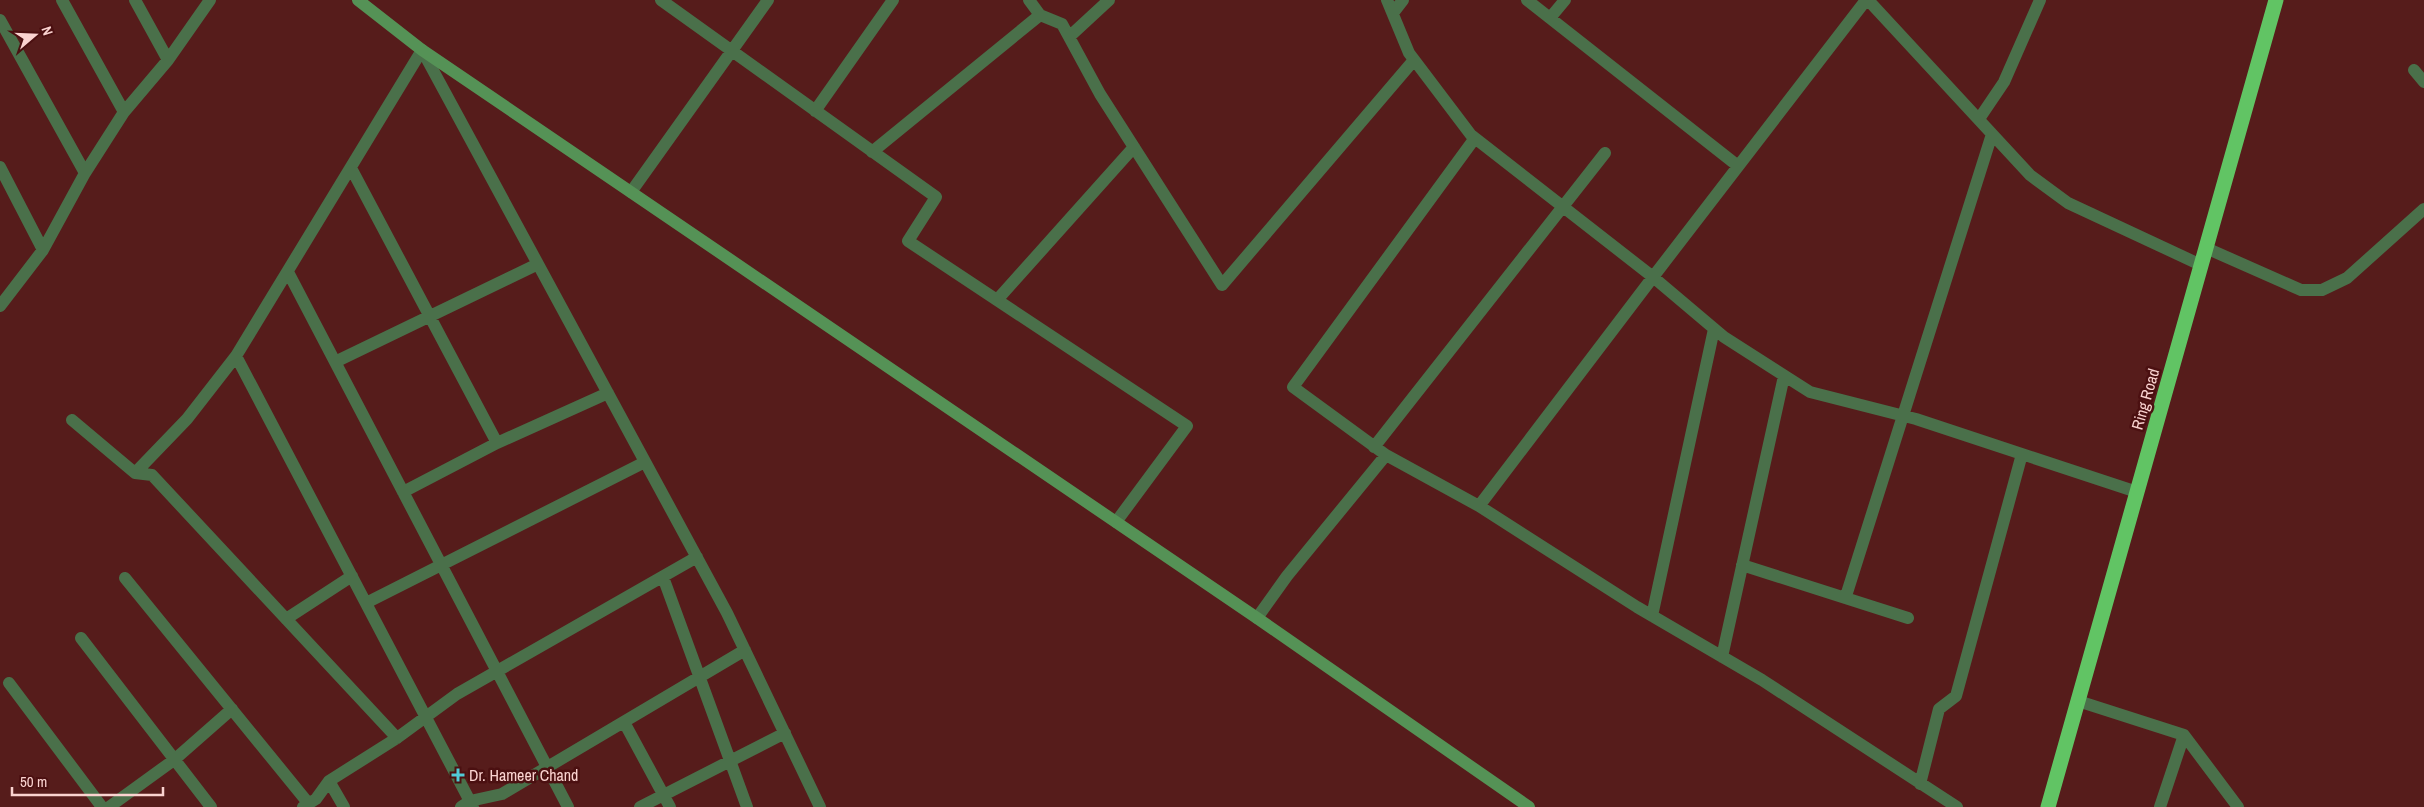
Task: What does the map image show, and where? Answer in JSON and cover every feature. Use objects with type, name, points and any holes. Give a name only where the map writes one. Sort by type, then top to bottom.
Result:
[{"type":"highway","name":"Ring Road","points":[[2048,807],[2276,0]]},
{"type":"street","points":[[62,0],[124,112]]},
{"type":"street","points":[[135,0],[168,60]]},
{"type":"street","points":[[1,300],[43,250],[85,173],[124,112],[168,60],[210,0]]},
{"type":"street","points":[[358,0],[422,50],[1257,618],[1528,807]]},
{"type":"street","points":[[631,192],[768,0]]},
{"type":"street","points":[[816,111],[894,0]]},
{"type":"street","points":[[1029,0],[1040,15],[1062,24],[1100,94],[1222,286],[1414,60]]},
{"type":"street","points":[[1069,37],[1108,0]]},
{"type":"street","points":[[1387,0],[1414,60],[1475,138],[1653,277],[1714,329],[1784,376],[1810,392],[1903,416],[2137,492]]},
{"type":"street","points":[[1393,14],[1403,0]]},
{"type":"street","points":[[1527,0],[1738,166]]},
{"type":"street","points":[[1550,18],[1565,0]]},
{"type":"street","points":[[1479,506],[1738,166],[1868,0],[2030,175],[2068,203],[2201,265]]},
{"type":"street","points":[[1979,119],[2004,82],[2040,0]]},
{"type":"street","points":[[666,2],[936,197],[908,241],[1187,426],[1116,522]]},
{"type":"street","points":[[872,152],[1040,15]]},
{"type":"street","points":[[0,20],[85,173]]},
{"type":"street","points":[[135,473],[187,419],[236,356],[422,50]]},
{"type":"street","points":[[422,50],[697,557],[745,650],[820,807]]},
{"type":"street","points":[[2414,70],[2424,82]]},
{"type":"street","points":[[1846,596],[1992,134]]},
{"type":"street","points":[[1475,138],[1293,387],[1386,455],[1479,506],[1652,616],[1762,680],[1957,807]]},
{"type":"street","points":[[997,300],[1134,147]]},
{"type":"street","points":[[1374,447],[1606,153]]},
{"type":"street","points":[[0,167],[43,250]]},
{"type":"street","points":[[351,168],[497,444]]},
{"type":"street","points":[[2206,248],[2301,290],[2322,290],[2347,278],[2424,209]]},
{"type":"street","points":[[335,362],[538,264]]},
{"type":"street","points":[[288,272],[498,670],[568,807]]},
{"type":"street","points":[[1652,616],[1714,329]]},
{"type":"street","points":[[236,356],[426,718],[468,805],[502,794],[745,650]]},
{"type":"street","points":[[1722,657],[1784,376]]},
{"type":"street","points":[[404,492],[497,444],[608,393]]},
{"type":"street","points":[[72,420],[135,473],[152,475],[397,738]]},
{"type":"street","points":[[1920,784],[1939,709],[1956,696],[2022,454]]},
{"type":"street","points":[[1257,618],[1287,576],[1386,455]]},
{"type":"street","points":[[366,603],[645,462]]},
{"type":"street","points":[[125,578],[306,805],[316,799],[329,781],[397,738],[457,694],[697,557]]},
{"type":"street","points":[[1742,564],[1846,596],[1908,618]]},
{"type":"street","points":[[286,619],[352,576]]},
{"type":"street","points":[[663,577],[747,807]]},
{"type":"street","points":[[81,638],[210,807]]},
{"type":"street","points":[[9,683],[102,807]]},
{"type":"street","points":[[2078,701],[2184,736],[2233,804]]},
{"type":"street","points":[[109,807],[174,760],[232,710]]},
{"type":"street","points":[[624,722],[670,807]]},
{"type":"street","points":[[640,807],[784,733]]},
{"type":"street","points":[[2160,807],[2184,736]]},
{"type":"street","points":[[329,781],[344,807]]},
{"type":"place","name":"Dr. Hameer Chand","points":[[458,775]]}]
